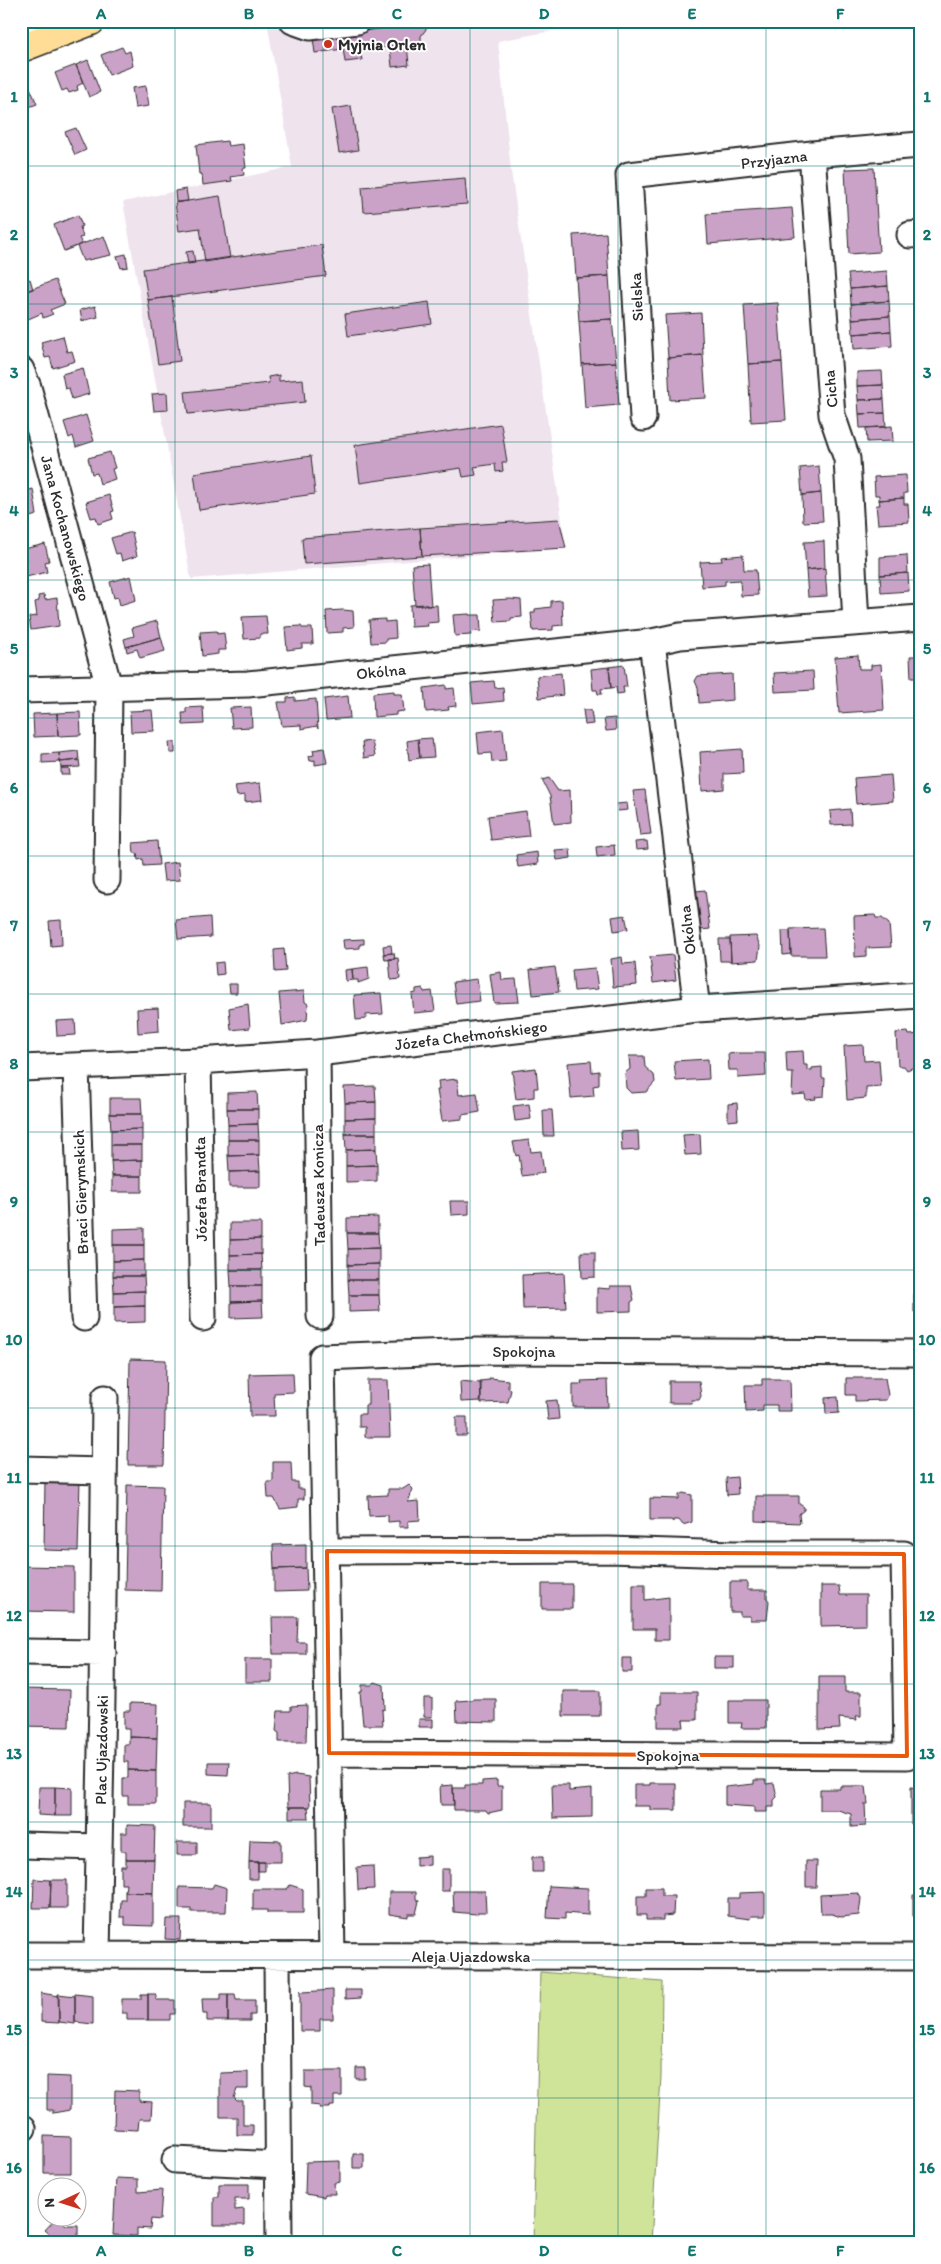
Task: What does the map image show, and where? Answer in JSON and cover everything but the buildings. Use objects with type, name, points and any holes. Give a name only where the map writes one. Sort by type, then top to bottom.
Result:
[{"type":"main road","points":[[27,38],[91,21]]},
{"type":"street","points":[[293,21],[310,27],[357,21]]},
{"type":"street","name":"Przyjazna","points":[[629,175],[812,154],[920,145]]},
{"type":"street","name":"Cicha","points":[[812,154],[832,415],[847,459],[856,622]]},
{"type":"street","name":"Sielska","points":[[629,175],[643,418]]},
{"type":"street","name":"Jana Kochanowskiego","points":[[21,370],[28,387],[110,687]]},
{"type":"street","name":"Okólna","points":[[21,690],[248,684],[652,642],[680,636],[920,618]]},
{"type":"street","name":"Okólna","points":[[652,642],[697,1009]]},
{"type":"street","points":[[106,880],[110,687]]},
{"type":"street","name":"Józefa Chełmońskiego","points":[[21,1068],[198,1061],[317,1053],[697,1009],[920,995]]},
{"type":"street","name":"Tadeusza Konicza","points":[[317,1053],[320,1316]]},
{"type":"street","name":"Józefa Brandta","points":[[198,1061],[203,1318]]},
{"type":"street","name":"Braci Gierymskich","points":[[76,1066],[84,1318]]},
{"type":"street","name":"Spokojna","points":[[332,1956],[327,1551],[322,1357],[476,1351],[920,1353]]},
{"type":"street","name":"Plac Ujazdowski","points":[[97,1955],[105,1398]]},
{"type":"street","points":[[21,1469],[104,1471]]},
{"type":"street","name":"Spokojna","points":[[327,1551],[610,1550],[734,1554],[904,1554],[913,1656],[907,1756],[329,1753]]},
{"type":"street","points":[[21,1652],[102,1653]]},
{"type":"street","points":[[21,1845],[99,1847]]},
{"type":"street","name":"Aleja Ujazdowska","points":[[21,1955],[920,1957]]},
{"type":"street","points":[[277,1956],[279,2243]]},
{"type":"street","points":[[175,2160],[278,2165]]},
{"type":"highlighted area","points":[[327,1551],[904,1554],[907,1756],[329,1753]]},
{"type":"shaded area","points":[[267,21],[607,21],[498,41],[511,171],[566,548],[191,579],[123,202],[292,167]]},
{"type":"green space","points":[[540,1972],[662,1982],[661,2077],[651,2243],[533,2243]]},
{"type":"place","name":"Myjnia Orlen","points":[[328,44]]}]
